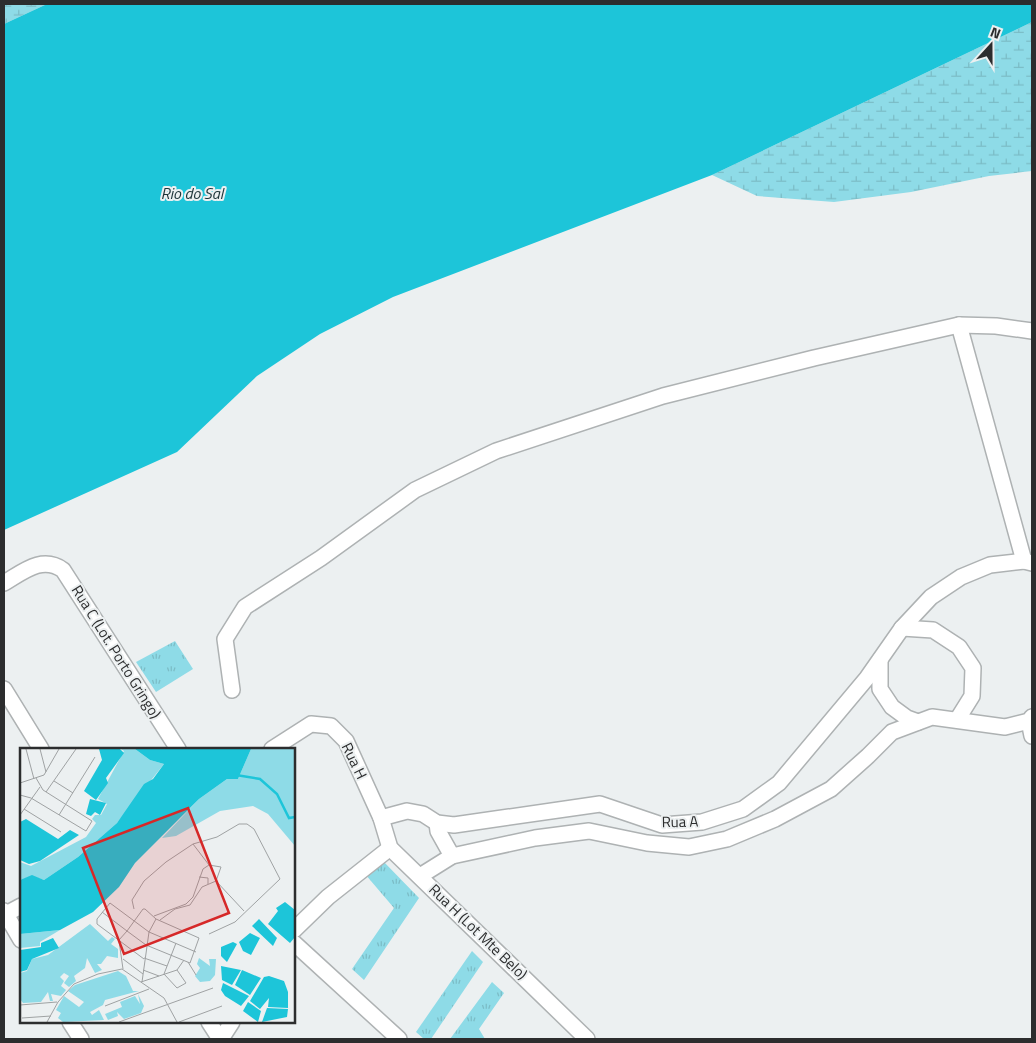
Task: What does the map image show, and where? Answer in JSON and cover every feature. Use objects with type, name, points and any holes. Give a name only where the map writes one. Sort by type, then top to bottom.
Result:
[{"type":"street","points":[[232,690],[225,638],[245,608],[321,558],[415,490],[496,451],[663,396],[814,358],[959,325],[996,326],[1032,331]]},
{"type":"street","points":[[959,325],[1028,562]]},
{"type":"street","name":"Rua A","points":[[381,818],[407,811],[423,814],[436,823],[454,825],[600,804],[662,825],[702,822],[743,809],[779,783],[803,756],[867,678],[902,628],[931,597],[961,576],[990,565],[1028,562]]},
{"type":"street","name":"Rua C (Lot. Porto Gringo)","points":[[4,583],[37,565],[48,564],[59,567],[68,576],[177,748]]},
{"type":"street","points":[[902,628],[933,630],[959,647],[973,668],[972,696],[957,720]]},
{"type":"street","points":[[880,660],[880,689],[892,708],[907,718],[918,722]]},
{"type":"street","points":[[4,689],[39,748]]},
{"type":"street","points":[[848,699],[880,689]]},
{"type":"street","points":[[892,708],[892,732]]},
{"type":"street","name":"Rua A","points":[[420,876],[452,856],[535,838],[589,831],[647,843],[690,846],[727,839],[775,819],[830,789],[892,732],[932,717],[1005,727],[1030,719]]},
{"type":"street","points":[[1030,719],[1032,736]]},
{"type":"street","name":"Rua H","points":[[274,748],[311,724],[331,726],[346,741],[381,818]]},
{"type":"street","points":[[295,929],[328,897],[390,848],[381,818]]},
{"type":"street","points":[[436,823],[438,832],[452,856]]},
{"type":"street","name":"Rua H (Lot Mte Belo)","points":[[390,848],[587,1039]]},
{"type":"street","points":[[20,907],[5,915],[20,938]]},
{"type":"street","points":[[295,944],[399,1039]]},
{"type":"street","points":[[71,1023],[81,1039]]},
{"type":"street","points":[[210,1023],[220,1039],[231,1023]]},
{"type":"green space","points":[[4,4],[47,4],[4,24]]},
{"type":"green space","points":[[1032,22],[1032,171],[989,176],[911,192],[834,202],[757,196],[712,175]]},
{"type":"green space","points":[[175,641],[193,669],[156,692],[136,662]]},
{"type":"green space","points":[[383,861],[419,898],[364,980],[352,969],[394,908],[365,874]]},
{"type":"green space","points":[[472,951],[483,962],[431,1039],[424,1039],[416,1032]]},
{"type":"green space","points":[[492,982],[504,993],[479,1029],[485,1039],[450,1039]]},
{"type":"water","name":"Rio do Sal","points":[[47,4],[1032,4],[1032,22],[712,175],[393,297],[320,334],[257,376],[177,452],[4,530],[4,24]]}]
